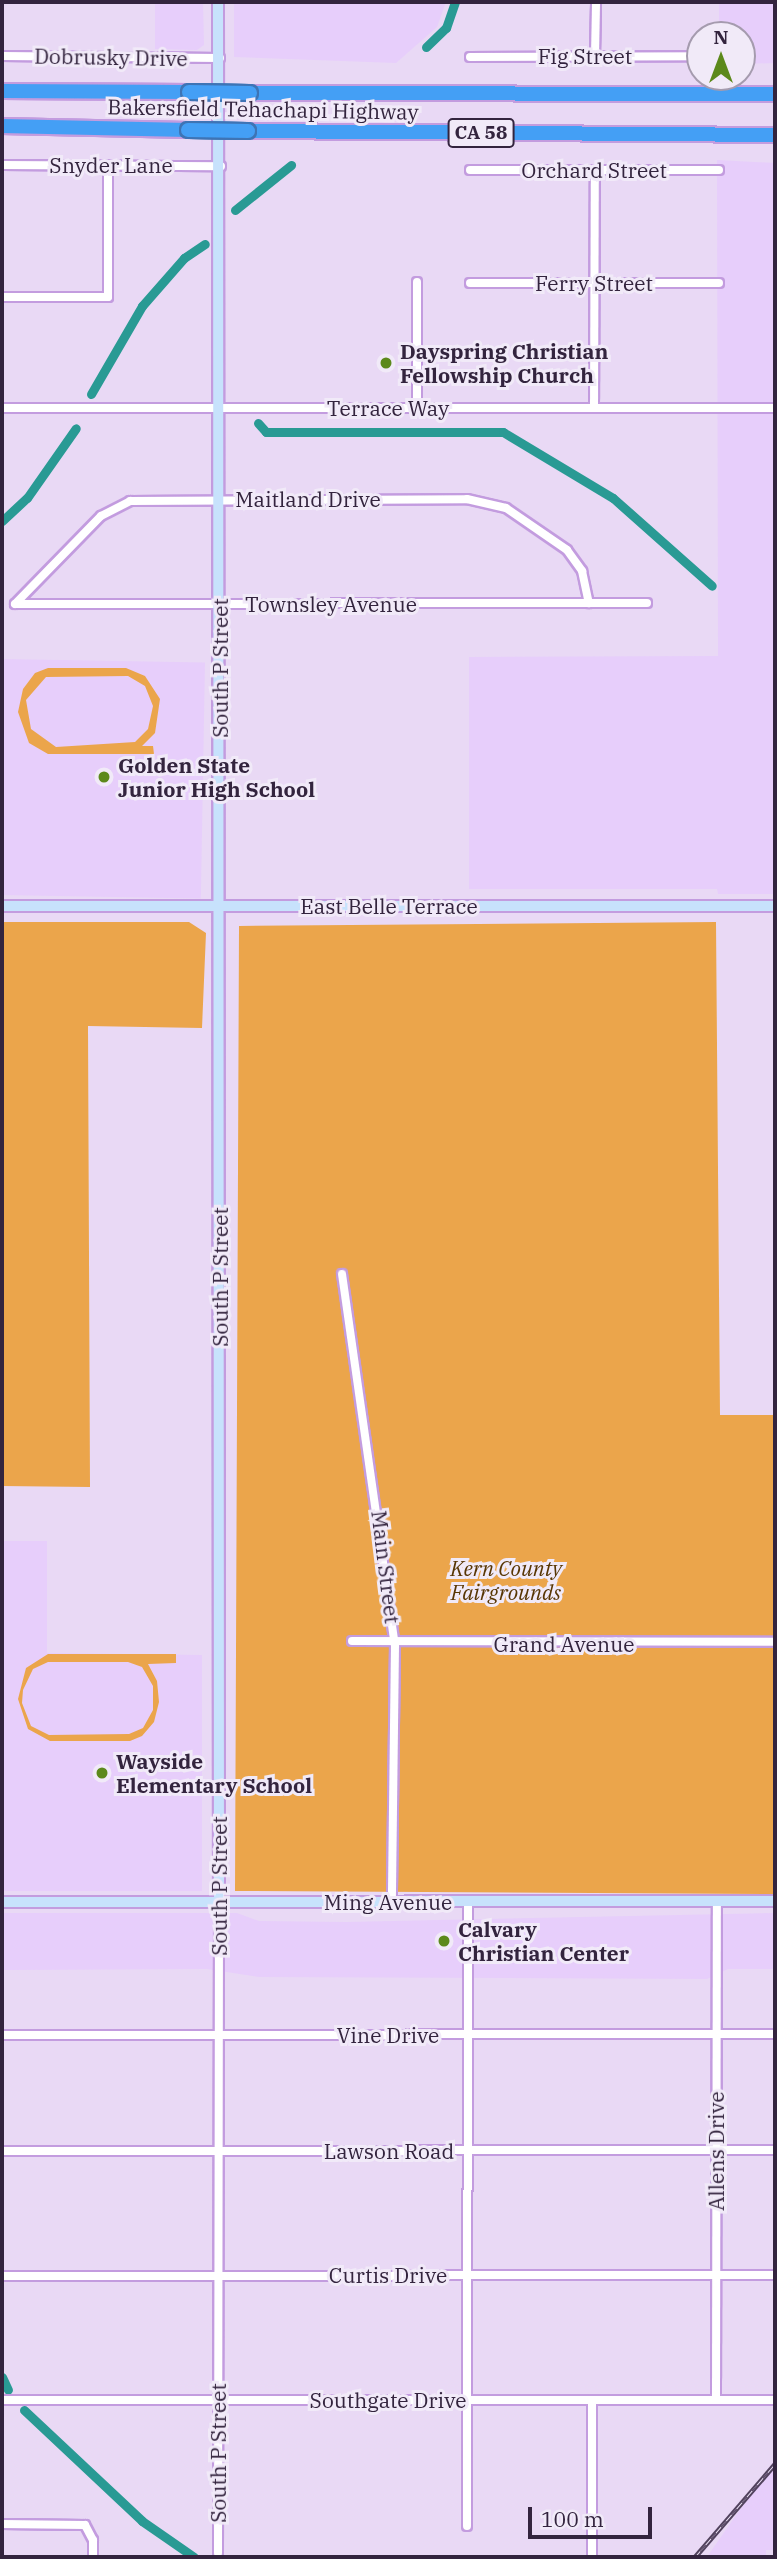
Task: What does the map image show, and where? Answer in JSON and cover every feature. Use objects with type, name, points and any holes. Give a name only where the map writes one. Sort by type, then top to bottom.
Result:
[{"type":"highway","points":[[2,83],[54,91]]},
{"type":"highway","name":"Bakersfield Tehachapi Highway","points":[[2,91],[775,92]]},
{"type":"highway","name":"Bakersfield Tehachapi Highway","points":[[2,126],[248,131],[775,135]]},
{"type":"highway","points":[[714,134],[775,142]]},
{"type":"street","name":"South P Street","points":[[218,2553],[219,2]]},
{"type":"street","points":[[595,57],[596,2]]},
{"type":"street","name":"Dobrusky Drive","points":[[2,56],[220,58]]},
{"type":"street","name":"Fig Street","points":[[470,57],[686,56]]},
{"type":"street","name":"Snyder Lane","points":[[2,165],[221,166]]},
{"type":"street","points":[[2,297],[108,297],[108,165]]},
{"type":"street","name":"Orchard Street","points":[[470,170],[719,170]]},
{"type":"street","points":[[594,408],[595,170]]},
{"type":"street","points":[[417,282],[417,408]]},
{"type":"street","name":"Ferry Street","points":[[470,283],[719,283]]},
{"type":"street","name":"Terrace Way","points":[[2,408],[775,408]]},
{"type":"street","name":"Maitland Drive","points":[[15,604],[94,522],[119,505],[142,499],[467,499],[494,503],[567,550],[582,571],[589,603]]},
{"type":"street","name":"Townsley Avenue","points":[[15,604],[647,603]]},
{"type":"street","name":"East Belle Terrace","points":[[2,906],[775,906]]},
{"type":"street","name":"Main Street","points":[[342,1274],[396,1645],[392,1901]]},
{"type":"street","name":"Grand Avenue","points":[[352,1641],[396,1645],[775,1642]]},
{"type":"street","name":"Ming Avenue","points":[[2,1902],[775,1901]]},
{"type":"street","points":[[467,2526],[468,1902]]},
{"type":"street","name":"Allens Drive","points":[[716,2400],[717,1902]]},
{"type":"street","name":"Vine Drive","points":[[2,2035],[775,2034]]},
{"type":"street","name":"Lawson Road","points":[[2,2151],[775,2150]]},
{"type":"street","name":"Curtis Drive","points":[[2,2276],[775,2275]]},
{"type":"street","name":"Southgate Drive","points":[[2,2400],[775,2400]]},
{"type":"street","points":[[592,2400],[592,2557]]},
{"type":"street","points":[[2,2524],[78,2523],[90,2530],[93,2557]]},
{"type":"shaded area","points":[[155,2],[203,2],[204,45],[197,50],[155,49]]},
{"type":"shaded area","points":[[234,2],[446,2],[437,27],[396,63],[234,57]]},
{"type":"shaded area","points":[[719,2],[775,2],[775,63],[756,64],[756,21],[719,21]]},
{"type":"shaded area","points":[[717,160],[775,163],[775,894],[718,894],[717,889],[469,889],[469,657],[718,656]]},
{"type":"shaded area","name":"Golden State Junior High School","points":[[2,659],[205,663],[201,899],[2,895]]},
{"type":"shaded area","name":"Wayside Elementary School","points":[[2,1541],[47,1541],[47,1653],[202,1655],[202,1891],[2,1891]]},
{"type":"shaded area","points":[[2,1913],[237,1913],[259,1921],[346,1922],[775,1913],[775,1969],[728,1969],[707,1979],[259,1977],[207,1969],[2,1970]]},
{"type":"shaded area","points":[[775,2459],[775,2550],[766,2550],[766,2557],[707,2557]]},
{"type":"green space","points":[[48,668],[126,668],[145,676],[160,699],[155,733],[142,746],[153,746],[154,754],[48,754],[29,743],[18,712],[23,689],[35,673]],"holes":[[[128,676],[145,686],[153,706],[148,729],[135,742],[56,747],[31,729],[26,700],[46,677]]]},
{"type":"green space","points":[[2,922],[189,922],[206,933],[202,1028],[88,1026],[90,1487],[2,1486]]},
{"type":"green space","name":"Kern County Fairgrounds","points":[[716,922],[720,1415],[775,1415],[775,1894],[235,1891],[239,926]]},
{"type":"green space","points":[[48,1654],[176,1654],[176,1663],[148,1664],[157,1681],[159,1702],[154,1722],[142,1736],[130,1741],[50,1741],[28,1729],[18,1699],[26,1668]],"holes":[[[48,1662],[128,1662],[142,1667],[153,1686],[153,1710],[143,1728],[129,1734],[49,1735],[31,1726],[22,1703],[23,1690],[33,1669]]]},
{"type":"waterway","points":[[426,47],[446,28],[455,2]]},
{"type":"waterway","points":[[235,210],[291,165]]},
{"type":"waterway","points":[[91,394],[142,306],[184,258],[205,244]]},
{"type":"waterway","points":[[258,423],[266,432],[503,432],[613,498],[712,586]]},
{"type":"waterway","points":[[2,521],[27,498],[76,428]]},
{"type":"waterway","points":[[2,2377],[8,2390]]},
{"type":"waterway","points":[[24,2410],[142,2521],[194,2557]]},
{"type":"railway","points":[[695,2557],[775,2464]]},
{"type":"place","name":"Dayspring Christian Fellowship Church","points":[[386,363]]},
{"type":"place","name":"Golden State Junior High School","points":[[104,777]]},
{"type":"place","name":"Wayside Elementary School","points":[[102,1773]]},
{"type":"place","name":"Calvary Christian Center","points":[[444,1941]]}]
